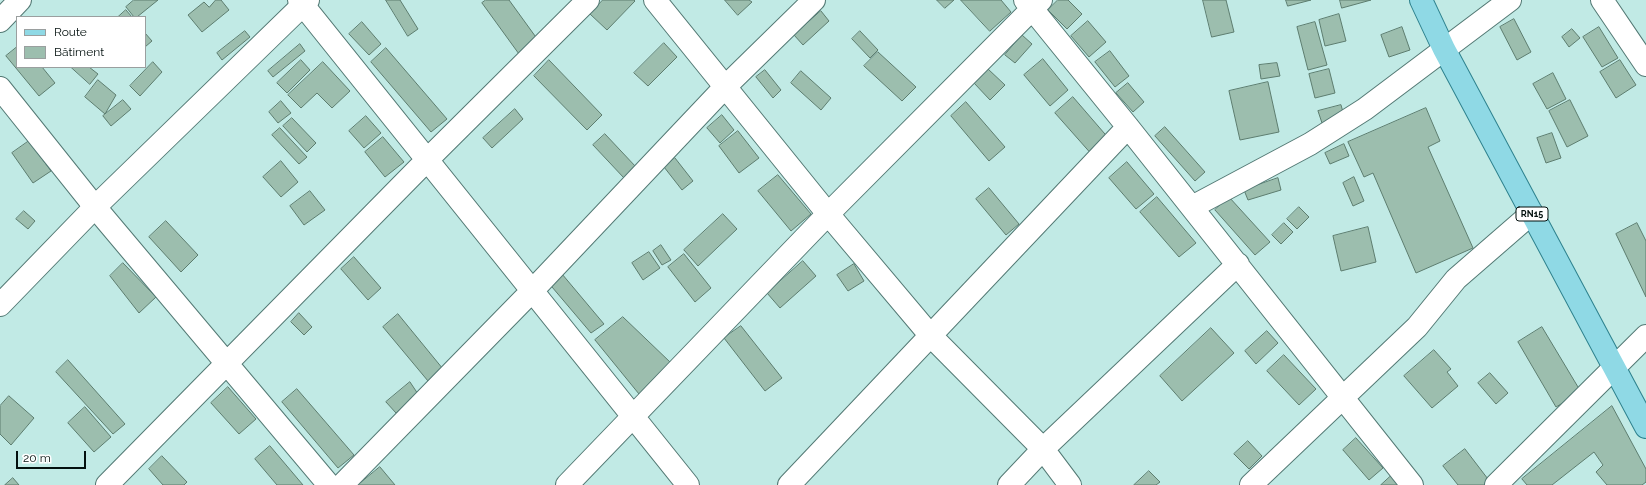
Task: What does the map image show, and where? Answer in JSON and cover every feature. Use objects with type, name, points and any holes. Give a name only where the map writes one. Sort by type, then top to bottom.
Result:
[{"type":"main road","name":"RN15","points":[[1422,0],[1444,49],[1646,427]]},
{"type":"street","points":[[0,21],[20,0]]},
{"type":"street","points":[[107,485],[427,160],[588,0]]},
{"type":"street","points":[[655,0],[828,214],[930,335],[1043,449],[1070,485]]},
{"type":"street","points":[[342,485],[532,291],[725,87],[814,0]]},
{"type":"street","points":[[1192,207],[1310,144],[1365,109],[1510,0]]},
{"type":"street","points":[[1602,0],[1646,65]]},
{"type":"street","points":[[0,305],[95,207],[303,2],[427,160],[688,485]]},
{"type":"street","points":[[567,485],[1033,3],[1128,127],[1412,485]]},
{"type":"street","points":[[0,88],[95,207],[329,485]]},
{"type":"street","points":[[789,485],[1128,127]]},
{"type":"street","points":[[1251,485],[1417,327],[1456,279],[1532,213]]},
{"type":"street","points":[[1009,485],[1043,449],[1238,264]]},
{"type":"street","points":[[1496,485],[1646,336]]},
{"type":"building","points":[[134,0],[158,0],[138,16],[133,16],[126,7]]},
{"type":"building","points":[[216,0],[221,0],[229,10],[202,32],[188,15],[204,2],[209,7]]},
{"type":"building","points":[[386,0],[400,0],[418,29],[408,36]]},
{"type":"building","points":[[486,0],[509,0],[538,40],[519,54],[482,3]]},
{"type":"building","points":[[603,0],[635,1],[607,30],[590,14]]},
{"type":"building","points":[[725,0],[749,0],[752,2],[738,15]]},
{"type":"building","points":[[937,0],[954,0],[945,8]]},
{"type":"building","points":[[961,0],[1001,0],[1011,12],[990,31]]},
{"type":"building","points":[[1058,0],[1068,0],[1082,14],[1067,29],[1048,10]]},
{"type":"building","points":[[1203,0],[1226,0],[1234,32],[1212,37]]},
{"type":"building","points":[[1286,0],[1311,0],[1288,6]]},
{"type":"building","points":[[1340,0],[1371,0],[1342,8]]},
{"type":"building","points":[[126,10],[131,16],[119,16]]},
{"type":"building","points":[[821,11],[829,21],[803,45],[794,35]]},
{"type":"building","points":[[1339,14],[1346,41],[1325,46],[1319,20]]},
{"type":"building","points":[[1514,19],[1531,52],[1517,60],[1500,27]]},
{"type":"building","points":[[1088,21],[1106,42],[1089,57],[1071,36]]},
{"type":"building","points":[[362,22],[381,44],[369,55],[349,34]]},
{"type":"building","points":[[1315,22],[1327,65],[1308,70],[1297,27]]},
{"type":"building","points":[[1402,27],[1410,50],[1389,57],[1381,35]]},
{"type":"building","points":[[1599,27],[1618,58],[1602,67],[1583,37]]},
{"type":"building","points":[[1572,29],[1580,38],[1569,47],[1562,37]]},
{"type":"building","points":[[245,31],[250,37],[222,60],[217,53]]},
{"type":"building","points":[[860,31],[878,50],[870,58],[852,39]]},
{"type":"building","points":[[146,34],[152,41],[146,46]]},
{"type":"building","points":[[1022,35],[1032,44],[1015,63],[1005,55]]},
{"type":"building","points":[[664,43],[677,57],[648,86],[634,73]]},
{"type":"building","points":[[300,44],[305,51],[273,77],[268,71]]},
{"type":"building","points":[[16,48],[16,68],[43,68],[55,83],[39,96],[6,56]]},
{"type":"building","points":[[386,48],[447,119],[431,132],[371,62]]},
{"type":"building","points":[[1110,51],[1129,76],[1115,87],[1095,62]]},
{"type":"building","points":[[878,52],[916,87],[902,101],[864,66]]},
{"type":"building","points":[[1043,59],[1068,90],[1050,106],[1024,75]]},
{"type":"building","points":[[301,60],[310,70],[287,93],[277,83]]},
{"type":"building","points":[[549,60],[602,115],[587,130],[534,76]]},
{"type":"building","points":[[1620,60],[1636,85],[1616,98],[1600,72]]},
{"type":"building","points":[[153,62],[162,72],[140,96],[130,86]]},
{"type":"building","points":[[323,62],[350,91],[332,108],[317,93],[301,108],[288,95]]},
{"type":"building","points":[[1277,63],[1280,76],[1261,79],[1259,65]]},
{"type":"building","points":[[72,68],[90,68],[98,74],[90,84]]},
{"type":"building","points":[[988,69],[1005,85],[990,100],[974,83]]},
{"type":"building","points":[[1329,69],[1335,93],[1315,98],[1309,74]]},
{"type":"building","points":[[765,70],[781,90],[773,98],[756,77]]},
{"type":"building","points":[[801,71],[831,98],[821,110],[791,83]]},
{"type":"building","points":[[1553,73],[1566,99],[1547,109],[1533,84]]},
{"type":"building","points":[[98,80],[116,95],[105,114],[85,97]]},
{"type":"building","points":[[1268,82],[1279,132],[1240,140],[1229,91]]},
{"type":"building","points":[[1128,83],[1144,102],[1133,112],[1116,93]]},
{"type":"building","points":[[1073,97],[1111,141],[1094,157],[1055,113]]},
{"type":"building","points":[[123,100],[131,109],[111,126],[103,116]]},
{"type":"building","points":[[1570,100],[1588,136],[1567,147],[1549,111]]},
{"type":"building","points":[[281,101],[291,113],[278,123],[269,112]]},
{"type":"building","points":[[966,102],[1005,147],[989,161],[951,116]]},
{"type":"building","points":[[1341,105],[1345,119],[1323,126],[1318,111]]},
{"type":"building","points":[[1426,108],[1440,141],[1428,147],[1473,248],[1416,273],[1373,173],[1364,177],[1348,142]]},
{"type":"building","points":[[515,109],[523,119],[492,148],[483,138]]},
{"type":"building","points":[[722,115],[734,130],[720,143],[707,128]]},
{"type":"building","points":[[366,116],[381,133],[364,148],[349,131]]},
{"type":"building","points":[[292,118],[316,143],[307,152],[283,126]]},
{"type":"building","points":[[1165,127],[1205,172],[1195,181],[1155,136]]},
{"type":"building","points":[[280,128],[307,157],[299,164],[272,135]]},
{"type":"building","points":[[738,131],[759,158],[739,173],[719,146]]},
{"type":"building","points":[[1552,133],[1561,158],[1546,163],[1537,138]]},
{"type":"building","points":[[605,134],[636,167],[624,178],[593,145]]},
{"type":"building","points":[[383,137],[404,162],[385,177],[365,152]]},
{"type":"building","points":[[29,141],[51,171],[33,183],[12,153]]},
{"type":"building","points":[[1344,144],[1349,156],[1330,164],[1325,153]]},
{"type":"building","points":[[675,158],[693,181],[682,190],[664,167]]},
{"type":"building","points":[[281,161],[298,182],[281,197],[263,177]]},
{"type":"building","points":[[1127,162],[1154,194],[1136,209],[1109,178]]},
{"type":"building","points":[[778,175],[811,214],[791,231],[758,191]]},
{"type":"building","points":[[1354,177],[1364,201],[1353,206],[1343,183]]},
{"type":"building","points":[[1278,178],[1281,190],[1248,200],[1244,190]]},
{"type":"building","points":[[989,188],[1019,224],[1006,235],[976,199]]},
{"type":"building","points":[[310,191],[325,210],[304,225],[290,206]]},
{"type":"building","points":[[1157,197],[1196,243],[1179,257],[1140,212]]},
{"type":"building","points":[[1229,197],[1270,242],[1255,255],[1215,210]]},
{"type":"building","points":[[1299,207],[1309,217],[1297,229],[1287,219]]},
{"type":"building","points":[[24,211],[35,221],[28,229],[16,219]]},
{"type":"building","points":[[723,214],[737,229],[698,266],[684,250]]},
{"type":"building","points":[[166,221],[198,255],[181,272],[149,237]]},
{"type":"building","points":[[1284,223],[1293,232],[1281,244],[1272,235]]},
{"type":"building","points":[[1637,223],[1646,241],[1646,297],[1616,234]]},
{"type":"building","points":[[1368,227],[1376,262],[1341,271],[1333,236]]},
{"type":"building","points":[[661,245],[671,260],[662,265],[653,251]]},
{"type":"building","points":[[649,252],[660,268],[643,280],[632,263]]},
{"type":"building","points":[[684,254],[711,288],[695,302],[668,267]]},
{"type":"building","points":[[354,257],[381,288],[368,300],[341,269]]},
{"type":"building","points":[[803,261],[816,276],[780,308],[767,293]]},
{"type":"building","points":[[123,263],[156,297],[139,313],[110,276]]},
{"type":"building","points":[[854,264],[864,281],[848,291],[837,275]]},
{"type":"building","points":[[562,274],[604,324],[591,333],[552,287]]},
{"type":"building","points":[[299,313],[312,327],[304,335],[291,322]]},
{"type":"building","points":[[398,314],[443,369],[428,381],[383,327]]},
{"type":"building","points":[[623,317],[670,362],[639,394],[595,340]]},
{"type":"building","points":[[741,326],[782,378],[765,391],[724,338]]},
{"type":"building","points":[[1542,327],[1581,392],[1556,407],[1518,342]]},
{"type":"building","points":[[1211,328],[1234,353],[1182,401],[1160,376]]},
{"type":"building","points":[[1267,331],[1278,343],[1256,364],[1245,351]]},
{"type":"building","points":[[1434,350],[1451,369],[1447,372],[1458,386],[1432,408],[1404,376]]},
{"type":"building","points":[[1284,355],[1316,389],[1299,405],[1267,371]]},
{"type":"building","points":[[68,360],[125,424],[113,434],[56,372]]},
{"type":"building","points":[[1490,373],[1508,393],[1496,404],[1478,383]]},
{"type":"building","points":[[410,382],[418,394],[396,413],[386,402]]},
{"type":"building","points":[[228,387],[256,419],[239,434],[211,403]]},
{"type":"building","points":[[297,389],[354,455],[338,468],[282,402]]},
{"type":"building","points":[[9,396],[34,418],[11,445],[0,434],[0,406]]},
{"type":"building","points":[[1612,406],[1646,469],[1646,482],[1642,485],[1607,485],[1596,472],[1603,465],[1594,452],[1552,485],[1527,485],[1522,479]]},
{"type":"building","points":[[85,407],[111,437],[94,452],[68,423]]},
{"type":"building","points":[[1356,438],[1383,468],[1369,480],[1343,450]]},
{"type":"building","points":[[1248,441],[1262,456],[1249,469],[1234,454]]},
{"type":"building","points":[[270,446],[303,485],[277,485],[255,459]]},
{"type":"building","points":[[1465,449],[1491,483],[1488,485],[1458,485],[1443,466]]},
{"type":"building","points":[[162,456],[187,482],[184,485],[163,485],[149,469]]},
{"type":"building","points":[[380,467],[395,485],[358,485]]},
{"type":"building","points":[[1149,471],[1160,482],[1156,485],[1134,485]]},
{"type":"building","points":[[1391,476],[1399,485],[1381,485]]},
{"type":"building","points":[[13,478],[19,485],[5,485]]}]
